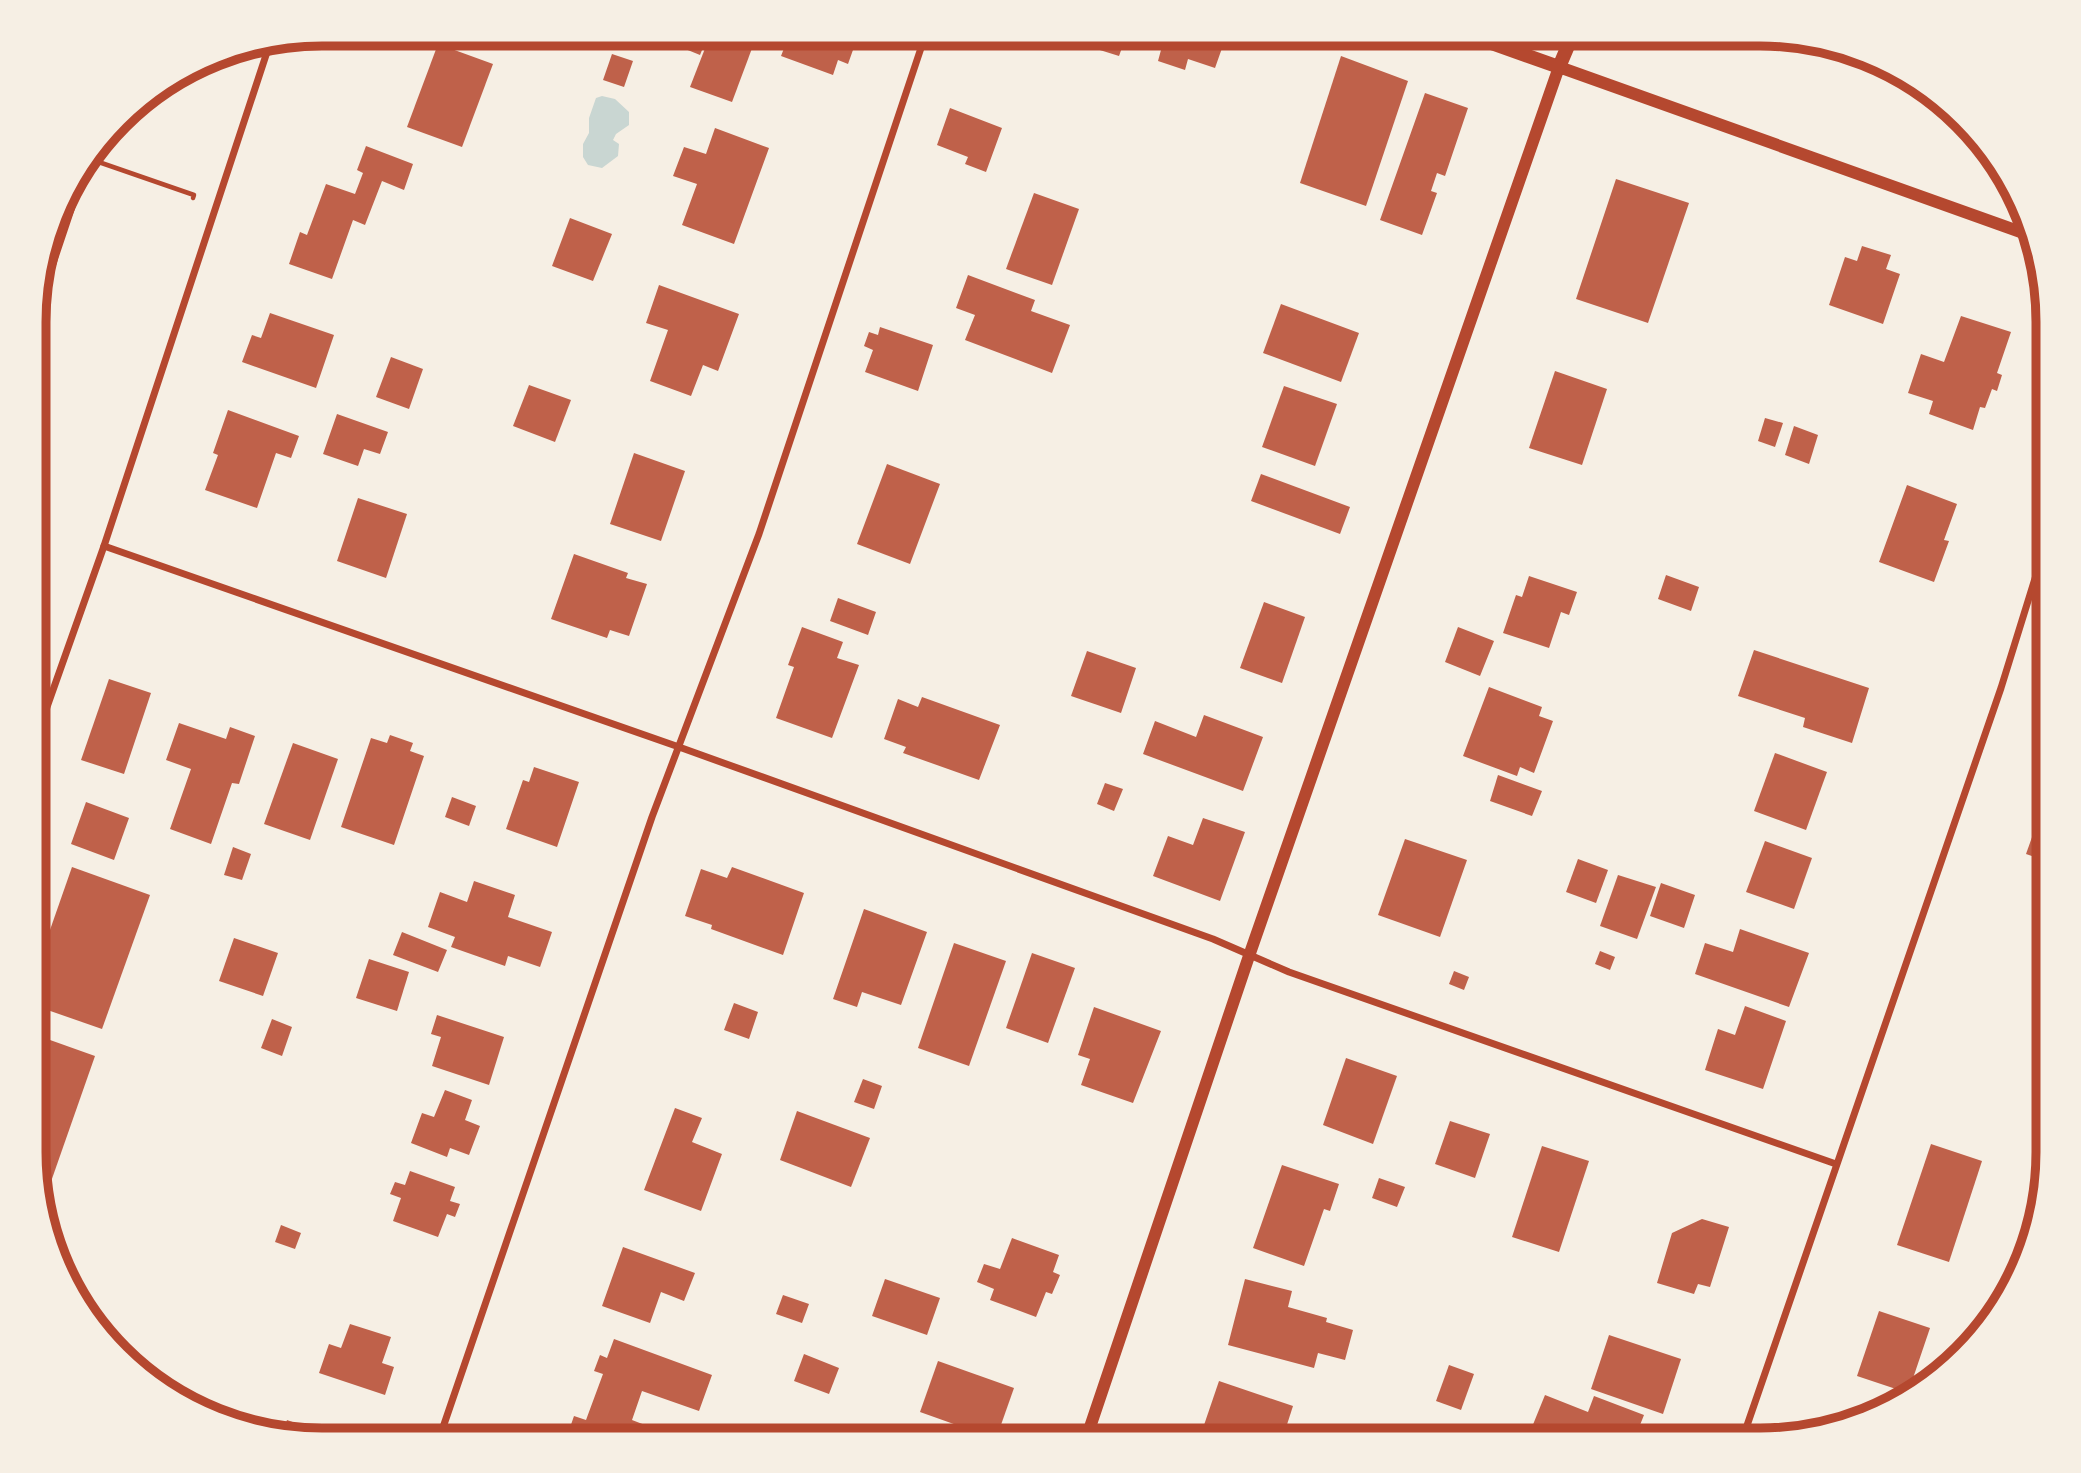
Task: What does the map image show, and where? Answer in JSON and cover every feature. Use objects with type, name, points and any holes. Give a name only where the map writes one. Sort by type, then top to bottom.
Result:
[{"type":"main road","points":[[1500,46],[1559,67],[1568,46]]},
{"type":"street","points":[[443,1428],[652,817],[759,534],[922,46]]},
{"type":"street","points":[[46,710],[104,546],[268,51]]},
{"type":"street","points":[[1090,1428],[1249,956],[1559,67],[2021,232]]},
{"type":"street","points":[[104,546],[679,747],[1213,939],[1289,972],[1836,1164]]},
{"type":"street","points":[[1746,1428],[2001,688],[2036,575]]},
{"type":"path","points":[[97,162],[194,195],[190,206]]},
{"type":"path","points":[[49,280],[80,189]]},
{"type":"shaded area","points":[[602,96],[615,99],[629,112],[629,125],[616,134],[613,140],[619,144],[618,156],[602,168],[588,165],[583,157],[583,144],[589,133],[589,118],[596,98]]},
{"type":"building","points":[[437,46],[493,64],[462,147],[407,127]]},
{"type":"building","points":[[678,46],[704,46],[700,55]]},
{"type":"building","points":[[706,46],[753,46],[732,102],[690,87]]},
{"type":"building","points":[[785,46],[854,46],[848,64],[838,60],[833,75],[781,56]]},
{"type":"building","points":[[1087,46],[1123,46],[1119,56]]},
{"type":"building","points":[[1149,46],[1223,46],[1215,68],[1188,59],[1185,70],[1158,61],[1161,50]]},
{"type":"building","points":[[612,54],[633,61],[624,87],[603,80]]},
{"type":"building","points":[[1341,56],[1408,81],[1366,206],[1300,183]]},
{"type":"building","points":[[1425,93],[1468,108],[1445,176],[1437,173],[1431,191],[1437,193],[1422,235],[1380,220]]},
{"type":"building","points":[[950,108],[1002,128],[986,172],[965,164],[968,157],[937,145]]},
{"type":"building","points":[[715,128],[769,148],[734,244],[682,225],[697,184],[673,176],[684,147],[706,154]]},
{"type":"building","points":[[366,146],[413,164],[404,190],[382,181],[365,225],[353,220],[332,279],[289,264],[300,232],[307,235],[326,184],[355,194],[363,173],[357,170]]},
{"type":"building","points":[[1616,179],[1689,203],[1648,323],[1576,299]]},
{"type":"building","points":[[1034,193],[1079,209],[1052,285],[1006,269]]},
{"type":"building","points":[[570,218],[612,234],[593,281],[552,266]]},
{"type":"building","points":[[1862,246],[1891,255],[1886,269],[1900,274],[1883,324],[1829,305],[1845,257],[1857,261]]},
{"type":"building","points":[[968,275],[1035,300],[1031,311],[1070,325],[1052,373],[965,340],[975,315],[956,308]]},
{"type":"building","points":[[659,285],[739,314],[718,371],[703,365],[691,396],[650,381],[668,330],[646,323]]},
{"type":"building","points":[[1281,304],[1359,333],[1341,382],[1263,353]]},
{"type":"building","points":[[270,313],[334,335],[316,388],[242,362],[252,335],[261,338]]},
{"type":"building","points":[[1961,316],[2011,332],[1997,373],[2002,375],[1997,391],[1992,389],[1985,408],[1980,407],[1973,430],[1929,414],[1933,401],[1908,393],[1921,354],[1944,362]]},
{"type":"building","points":[[880,327],[933,345],[918,391],[865,372],[873,350],[864,346],[869,332],[878,335]]},
{"type":"building","points":[[391,357],[423,369],[409,409],[376,397]]},
{"type":"building","points":[[1555,371],[1607,389],[1582,465],[1529,448]]},
{"type":"building","points":[[529,385],[571,400],[555,442],[513,426]]},
{"type":"building","points":[[1284,386],[1337,404],[1315,466],[1262,447]]},
{"type":"building","points":[[228,410],[299,436],[291,458],[276,453],[257,508],[205,490],[218,455],[213,453]]},
{"type":"building","points":[[337,414],[388,432],[380,454],[364,449],[358,466],[323,454]]},
{"type":"building","points":[[1765,418],[1783,423],[1775,447],[1758,441]]},
{"type":"building","points":[[1794,426],[1818,435],[1809,464],[1785,455]]},
{"type":"building","points":[[634,453],[685,471],[661,541],[610,524]]},
{"type":"building","points":[[887,464],[940,484],[910,564],[857,544]]},
{"type":"building","points":[[1261,474],[1350,507],[1340,534],[1251,501]]},
{"type":"building","points":[[1907,485],[1957,504],[1944,540],[1949,541],[1934,582],[1879,562]]},
{"type":"building","points":[[358,498],[407,514],[386,578],[337,561]]},
{"type":"building","points":[[574,554],[628,573],[626,578],[647,584],[629,636],[610,630],[607,638],[551,619]]},
{"type":"building","points":[[1666,575],[1699,587],[1691,611],[1658,599]]},
{"type":"building","points":[[1529,576],[1577,592],[1569,615],[1561,612],[1549,648],[1503,633],[1516,595],[1522,597]]},
{"type":"building","points":[[838,598],[876,612],[868,635],[830,621]]},
{"type":"building","points":[[1264,602],[1305,617],[1282,683],[1240,668]]},
{"type":"building","points":[[802,627],[843,642],[837,658],[859,665],[832,738],[776,718],[794,667],[788,665]]},
{"type":"building","points":[[1458,627],[1494,641],[1480,676],[1445,662]]},
{"type":"building","points":[[1754,650],[1869,688],[1852,743],[1803,727],[1805,718],[1738,696]]},
{"type":"building","points":[[1087,651],[1136,668],[1121,713],[1071,696]]},
{"type":"building","points":[[109,679],[151,693],[124,774],[81,760]]},
{"type":"building","points":[[1489,687],[1542,707],[1539,716],[1553,721],[1534,773],[1520,767],[1517,776],[1463,756]]},
{"type":"building","points":[[922,697],[1000,725],[979,780],[903,753],[906,747],[884,739],[898,699],[918,707]]},
{"type":"building","points":[[1204,715],[1263,737],[1243,791],[1143,754],[1155,721],[1196,737]]},
{"type":"building","points":[[179,723],[226,739],[230,727],[255,736],[239,784],[232,783],[211,844],[170,829],[191,769],[166,760]]},
{"type":"building","points":[[390,735],[413,743],[410,751],[424,756],[394,845],[341,827],[371,738],[387,743]]},
{"type":"building","points":[[293,743],[338,759],[310,840],[264,824]]},
{"type":"building","points":[[1775,753],[1827,772],[1806,830],[1754,811]]},
{"type":"building","points":[[534,767],[579,782],[557,847],[506,829],[523,780],[529,782]]},
{"type":"building","points":[[1498,775],[1542,791],[1532,816],[1490,801]]},
{"type":"building","points":[[1105,783],[1123,789],[1114,811],[1097,804]]},
{"type":"building","points":[[452,797],[476,806],[469,826],[445,817]]},
{"type":"building","points":[[86,802],[129,818],[114,860],[71,844]]},
{"type":"building","points":[[1203,818],[1245,832],[1220,901],[1153,876],[1168,836],[1193,845]]},
{"type":"building","points":[[2036,826],[2036,857],[2026,854]]},
{"type":"building","points":[[1405,839],[1467,860],[1440,937],[1378,915]]},
{"type":"building","points":[[1765,841],[1812,858],[1794,909],[1746,892]]},
{"type":"building","points":[[233,847],[251,854],[242,880],[224,875]]},
{"type":"building","points":[[1578,859],[1608,870],[1596,903],[1566,892]]},
{"type":"building","points":[[72,867],[150,895],[102,1029],[46,1009],[46,941]]},
{"type":"building","points":[[732,867],[804,893],[783,955],[711,929],[712,925],[685,916],[701,869],[727,878]]},
{"type":"building","points":[[1618,875],[1656,887],[1637,939],[1600,926]]},
{"type":"building","points":[[474,881],[515,895],[508,917],[552,932],[540,967],[508,956],[505,966],[451,947],[455,937],[428,927],[440,892],[467,902]]},
{"type":"building","points":[[1661,883],[1695,895],[1684,928],[1650,916]]},
{"type":"building","points":[[864,909],[927,932],[901,1005],[862,992],[857,1007],[833,999]]},
{"type":"building","points":[[1740,929],[1809,953],[1789,1007],[1695,974],[1705,943],[1733,952]]},
{"type":"building","points":[[402,932],[447,950],[438,972],[393,955]]},
{"type":"building","points":[[234,938],[278,953],[263,996],[219,981]]},
{"type":"building","points":[[954,943],[1006,961],[969,1066],[918,1048]]},
{"type":"building","points":[[1600,951],[1615,957],[1610,970],[1595,964]]},
{"type":"building","points":[[1032,953],[1075,968],[1048,1043],[1006,1028]]},
{"type":"building","points":[[369,959],[409,972],[397,1011],[356,998]]},
{"type":"building","points":[[1454,971],[1469,977],[1464,990],[1449,984]]},
{"type":"building","points":[[734,1003],[758,1012],[749,1039],[724,1030]]},
{"type":"building","points":[[1745,1006],[1786,1021],[1763,1089],[1705,1070],[1718,1029],[1735,1035]]},
{"type":"building","points":[[1094,1007],[1161,1031],[1133,1103],[1081,1085],[1090,1059],[1078,1055]]},
{"type":"building","points":[[437,1015],[504,1037],[489,1085],[432,1066],[441,1037],[431,1034]]},
{"type":"building","points":[[272,1019],[292,1027],[282,1056],[261,1048]]},
{"type":"building","points":[[46,1039],[95,1056],[48,1189]]},
{"type":"building","points":[[1346,1058],[1397,1076],[1373,1144],[1323,1125]]},
{"type":"building","points":[[863,1079],[882,1086],[874,1109],[854,1102]]},
{"type":"building","points":[[445,1090],[472,1100],[465,1120],[480,1126],[469,1155],[450,1148],[447,1157],[411,1143],[422,1113],[434,1117]]},
{"type":"building","points":[[675,1108],[702,1118],[692,1142],[722,1154],[701,1211],[644,1190]]},
{"type":"building","points":[[797,1111],[870,1138],[851,1187],[780,1160]]},
{"type":"building","points":[[1450,1121],[1490,1134],[1475,1178],[1435,1164]]},
{"type":"building","points":[[1931,1144],[1982,1161],[1949,1262],[1897,1245]]},
{"type":"building","points":[[1542,1146],[1589,1161],[1559,1252],[1512,1237]]},
{"type":"building","points":[[1282,1165],[1339,1184],[1330,1211],[1324,1209],[1304,1266],[1253,1248]]},
{"type":"building","points":[[410,1171],[455,1187],[450,1201],[460,1204],[455,1217],[447,1214],[438,1237],[393,1221],[401,1198],[390,1194],[395,1182],[405,1185]]},
{"type":"building","points":[[1379,1178],[1405,1187],[1397,1207],[1372,1198]]},
{"type":"building","points":[[1702,1219],[1729,1227],[1710,1287],[1698,1284],[1694,1294],[1657,1283],[1672,1233]]},
{"type":"building","points":[[281,1225],[301,1233],[295,1249],[275,1242]]},
{"type":"building","points":[[1012,1238],[1059,1255],[1053,1272],[1060,1275],[1052,1294],[1046,1292],[1036,1317],[990,1300],[994,1289],[977,1282],[984,1264],[1000,1269]]},
{"type":"building","points":[[623,1247],[695,1273],[684,1301],[661,1292],[650,1323],[602,1306]]},
{"type":"building","points":[[885,1279],[940,1298],[927,1335],[872,1316]]},
{"type":"building","points":[[1245,1279],[1292,1291],[1288,1307],[1327,1318],[1326,1322],[1353,1330],[1345,1360],[1318,1353],[1314,1368],[1228,1345]]},
{"type":"building","points":[[783,1295],[809,1304],[802,1323],[776,1314]]},
{"type":"building","points":[[1879,1311],[1930,1328],[1912,1382],[1898,1390],[1857,1376]]},
{"type":"building","points":[[350,1324],[391,1337],[382,1363],[394,1367],[385,1395],[319,1373],[329,1344],[341,1348]]},
{"type":"building","points":[[1609,1335],[1681,1359],[1663,1414],[1591,1389]]},
{"type":"building","points":[[614,1339],[712,1375],[699,1411],[642,1391],[632,1420],[653,1428],[570,1428],[574,1416],[586,1420],[603,1374],[594,1371],[600,1355],[607,1358]]},
{"type":"building","points":[[804,1354],[839,1368],[829,1394],[794,1381]]},
{"type":"building","points":[[938,1361],[1014,1388],[1000,1428],[965,1428],[920,1412]]},
{"type":"building","points":[[1449,1365],[1474,1374],[1461,1410],[1436,1401]]},
{"type":"building","points":[[1219,1381],[1293,1406],[1286,1428],[1203,1428]]},
{"type":"building","points":[[1545,1395],[1588,1412],[1594,1396],[1644,1415],[1639,1428],[1532,1427]]},
{"type":"building","points":[[287,1420],[307,1427],[304,1427],[285,1425]]}]
